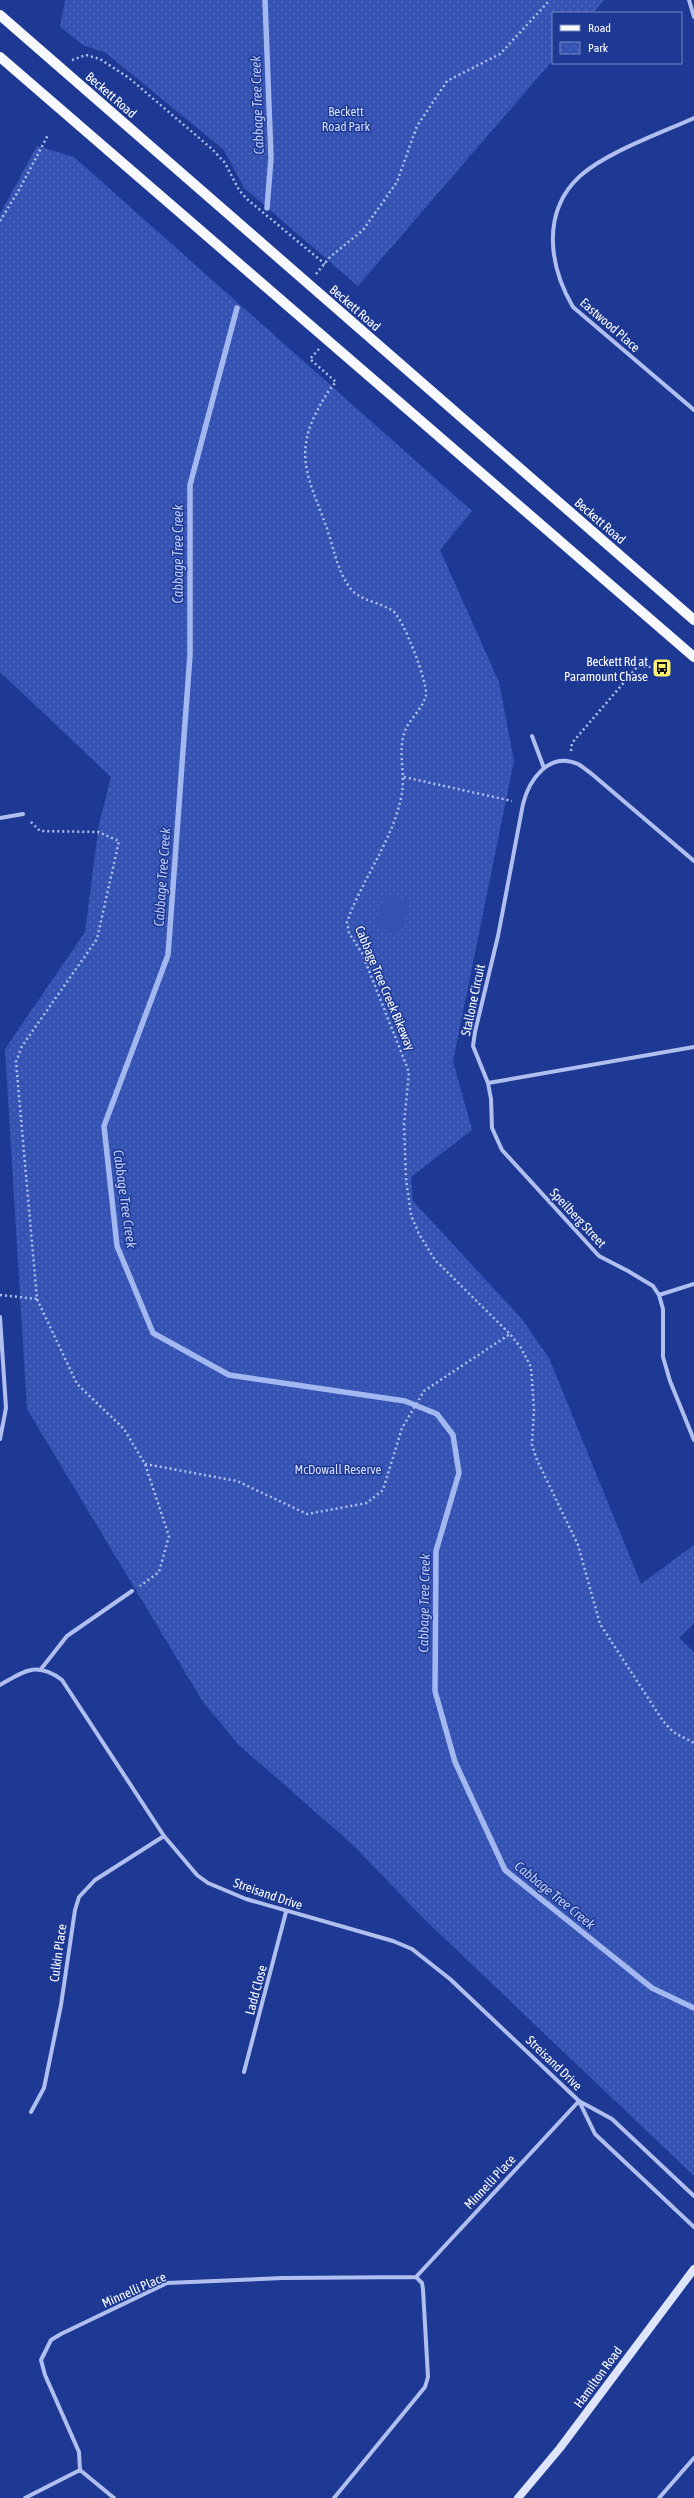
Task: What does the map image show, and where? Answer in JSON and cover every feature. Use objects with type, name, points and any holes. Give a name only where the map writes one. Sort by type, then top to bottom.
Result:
[{"type":"main road","name":"Beckett Road","points":[[0,15],[694,620]]},
{"type":"main road","points":[[0,57],[694,657]]},
{"type":"main road","name":"Hamilton Road","points":[[518,2498],[560,2448],[694,2269]]},
{"type":"street","points":[[688,0],[694,17]]},
{"type":"street","name":"Eastwood Place","points":[[694,118],[604,160],[580,176],[562,201],[552,232],[553,261],[560,285],[573,307],[694,410]]},
{"type":"street","points":[[532,736],[544,768],[556,762],[578,764],[694,861]]},
{"type":"street","name":"Stallone Circuit","points":[[488,1083],[473,1046],[475,1032],[498,936],[522,804],[526,791],[537,773],[544,768]]},
{"type":"street","points":[[0,818],[23,814]]},
{"type":"street","points":[[488,1083],[694,1047]]},
{"type":"street","name":"Speilberg Street","points":[[488,1083],[491,1099],[492,1128],[502,1150],[599,1256],[628,1271],[652,1286],[659,1295]]},
{"type":"street","points":[[694,1284],[659,1295],[663,1309],[663,1357],[670,1381],[694,1440]]},
{"type":"street","points":[[0,1317],[6,1408],[0,1439]]},
{"type":"street","points":[[0,1685],[32,1668],[41,1669],[67,1636],[132,1591]]},
{"type":"street","name":"Streisand Drive","points":[[41,1669],[62,1680],[164,1836],[196,1874],[208,1883],[246,1899],[286,1912],[393,1942],[412,1949],[450,1979],[579,2102],[612,2119],[694,2196]]},
{"type":"street","name":"Culkin Place","points":[[31,2112],[44,2088],[79,1897],[95,1880],[164,1836]]},
{"type":"street","name":"Ladd Close","points":[[244,2072],[286,1912]]},
{"type":"street","name":"Streisand Drive","points":[[579,2102],[595,2134],[694,2227]]},
{"type":"street","name":"Minnelli Place","points":[[80,2470],[79,2452],[45,2375],[42,2360],[51,2340],[167,2283],[283,2278],[416,2277],[579,2102]]},
{"type":"street","points":[[334,2498],[414,2403],[425,2387],[428,2371],[423,2289],[422,2283],[416,2277]]},
{"type":"street","points":[[659,2498],[694,2458]]},
{"type":"street","points":[[25,2498],[80,2470],[114,2498]]},
{"type":"path","points":[[316,274],[363,230],[397,182],[417,126],[447,81],[500,54],[550,0]]},
{"type":"path","points":[[86,56],[108,63],[129,78],[204,142],[220,158],[239,190],[248,200],[325,264]]},
{"type":"path","points":[[0,221],[23,183],[48,135]]},
{"type":"path","name":"Cabbage Tree Creek Bikeway","points":[[318,350],[310,359],[336,382],[324,397],[307,437],[303,455],[312,492],[329,534],[339,570],[351,590],[393,611],[402,621],[424,678],[426,696],[409,722],[402,737],[404,777],[402,794],[394,819],[347,922],[349,933],[362,954],[409,1072],[404,1124],[408,1196],[414,1221],[435,1260],[510,1334],[521,1348],[531,1367],[534,1409],[532,1444],[546,1482],[578,1545],[600,1624],[663,1721],[673,1732],[694,1743]]},
{"type":"path","points":[[569,762],[572,743],[638,666],[652,666],[663,672]]},
{"type":"path","points":[[404,777],[522,804]]},
{"type":"path","points":[[23,814],[40,831],[98,832],[119,841],[97,939],[22,1046],[16,1062],[37,1298],[77,1384],[124,1429],[145,1464],[169,1536],[159,1572],[132,1591]]},
{"type":"path","points":[[0,1295],[37,1298]]},
{"type":"path","points":[[145,1464],[237,1481],[307,1514],[367,1503],[383,1490],[402,1428],[424,1391],[510,1334]]},
{"type":"green space","name":"Beckett Road Park","points":[[65,0],[604,0],[594,12],[552,12],[552,61],[358,286],[244,188],[224,150],[106,53],[83,45],[60,27]]},
{"type":"green space","name":"McDowall Reserve","points":[[37,146],[74,157],[472,511],[440,550],[499,682],[514,761],[453,1061],[472,1130],[411,1177],[413,1201],[522,1319],[549,1358],[641,1584],[694,1545],[694,1623],[679,1638],[694,1652],[694,2176],[424,1919],[353,1845],[239,1745],[203,1702],[27,1409],[5,1049],[85,932],[99,824],[111,777],[0,672],[0,214]]},
{"type":"green space","points":[[384,895],[409,901],[401,934],[376,928]]},
{"type":"waterway","name":"Cabbage Tree Creek","points":[[265,0],[271,158],[267,208]]},
{"type":"waterway","name":"Cabbage Tree Creek","points":[[237,308],[190,485],[190,655],[168,955],[104,1126],[117,1246],[153,1333],[229,1375],[405,1401],[437,1414],[453,1435],[459,1473],[436,1551],[435,1691],[455,1762],[505,1870],[652,1988],[694,2008]]},
{"type":"place","name":"Beckett Rd at Paramount Chase","points":[[662,668]]}]
